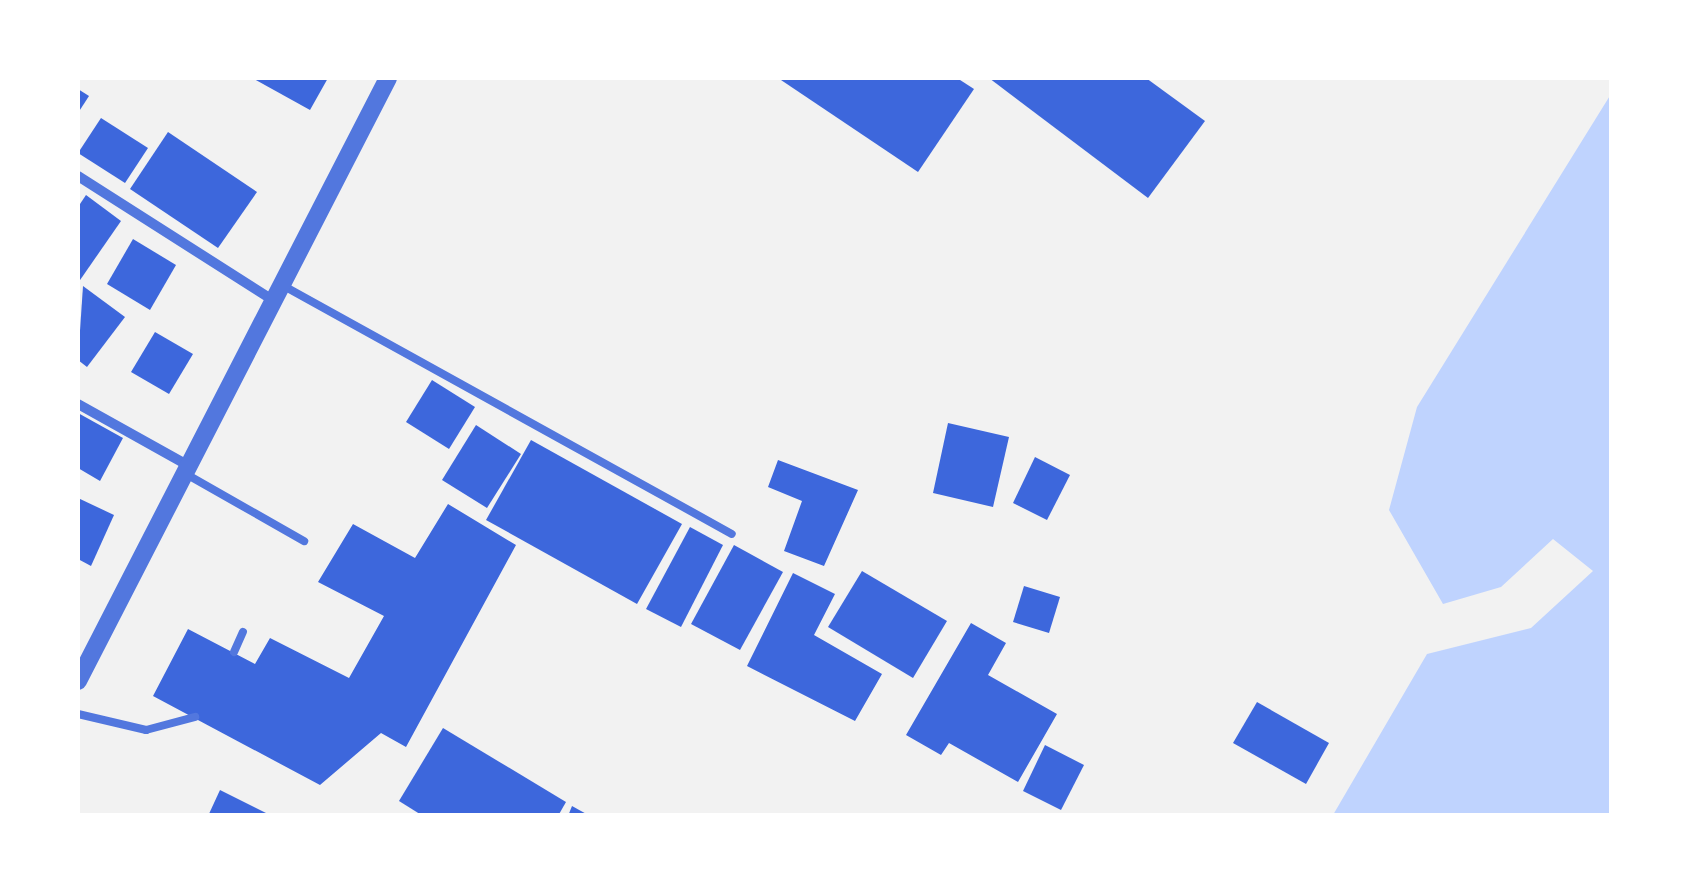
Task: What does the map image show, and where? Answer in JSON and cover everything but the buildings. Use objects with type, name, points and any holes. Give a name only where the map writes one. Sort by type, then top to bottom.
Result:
[{"type":"street","points":[[80,672],[388,78]]},
{"type":"street","points":[[78,176],[278,293]]},
{"type":"street","points":[[78,404],[187,470]]},
{"type":"lane","points":[[278,293],[732,534]]},
{"type":"lane","points":[[187,470],[304,541]]},
{"type":"lane","points":[[234,652],[244,632]]},
{"type":"lane","points":[[78,714],[146,730],[195,717]]},
{"type":"water","points":[[1611,94],[1611,815],[1333,815],[1427,654],[1531,628],[1593,571],[1553,539],[1501,587],[1443,604],[1389,510],[1417,407]]}]
